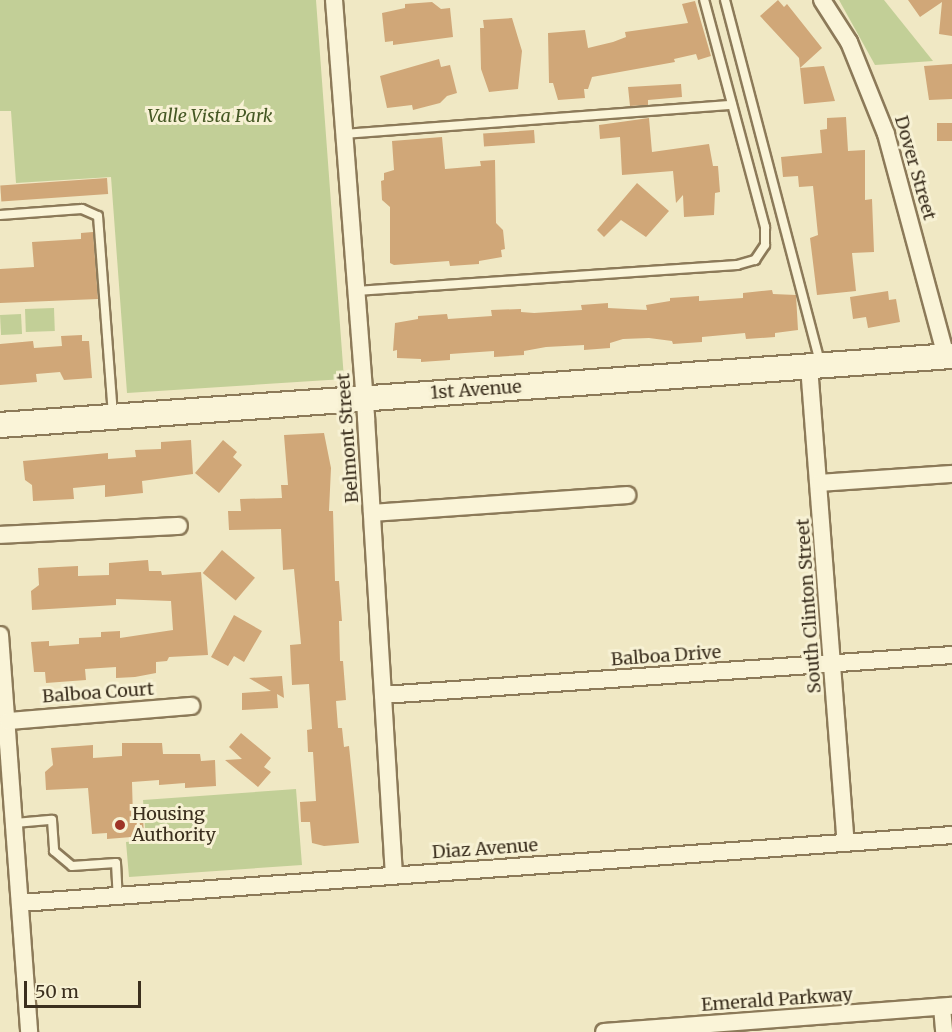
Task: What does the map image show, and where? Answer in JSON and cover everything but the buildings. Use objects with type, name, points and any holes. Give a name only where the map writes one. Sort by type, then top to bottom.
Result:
[{"type":"street","name":"Belmont Street","points":[[334,0],[365,397],[394,875]]},
{"type":"street","name":"Dover Street","points":[[822,0],[849,42],[886,134],[949,356]]},
{"type":"street","name":"1st Avenue","points":[[0,425],[949,356]]},
{"type":"street","name":"South Clinton Street","points":[[814,366],[819,483],[846,842]]},
{"type":"street","points":[[819,483],[952,474]]},
{"type":"street","points":[[372,513],[627,495]]},
{"type":"street","points":[[0,535],[179,526]]},
{"type":"street","points":[[0,635],[29,1032]]},
{"type":"street","name":"Balboa Drive","points":[[382,695],[952,655]]},
{"type":"street","name":"Balboa Court","points":[[8,721],[191,706]]},
{"type":"street","name":"Diaz Avenue","points":[[21,903],[952,835]]},
{"type":"street","points":[[944,1032],[947,1007]]},
{"type":"street","name":"Emerald Parkway","points":[[604,1032],[761,1027],[947,1007]]},
{"type":"lane","points":[[356,291],[737,265],[755,260],[765,245],[765,227],[704,0]]},
{"type":"lane","points":[[725,0],[814,366]]},
{"type":"lane","points":[[344,134],[732,105]]},
{"type":"lane","points":[[0,215],[82,209],[98,216],[113,416]]},
{"type":"lane","points":[[15,823],[52,820],[54,851],[72,866],[116,863],[118,896]]},
{"type":"green space","name":"Valle Vista Park","points":[[0,0],[316,0],[344,379],[127,393],[111,177],[16,183],[11,111],[0,111]]},
{"type":"green space","points":[[839,0],[884,0],[933,61],[875,65]]},
{"type":"green space","points":[[54,308],[55,331],[26,332],[25,309]]},
{"type":"green space","points":[[21,314],[22,334],[1,335],[0,315]]},
{"type":"green space","points":[[296,789],[302,865],[129,877],[126,842],[146,840],[143,800]]},
{"type":"place","name":"Housing Authority","points":[[120,825]]}]
